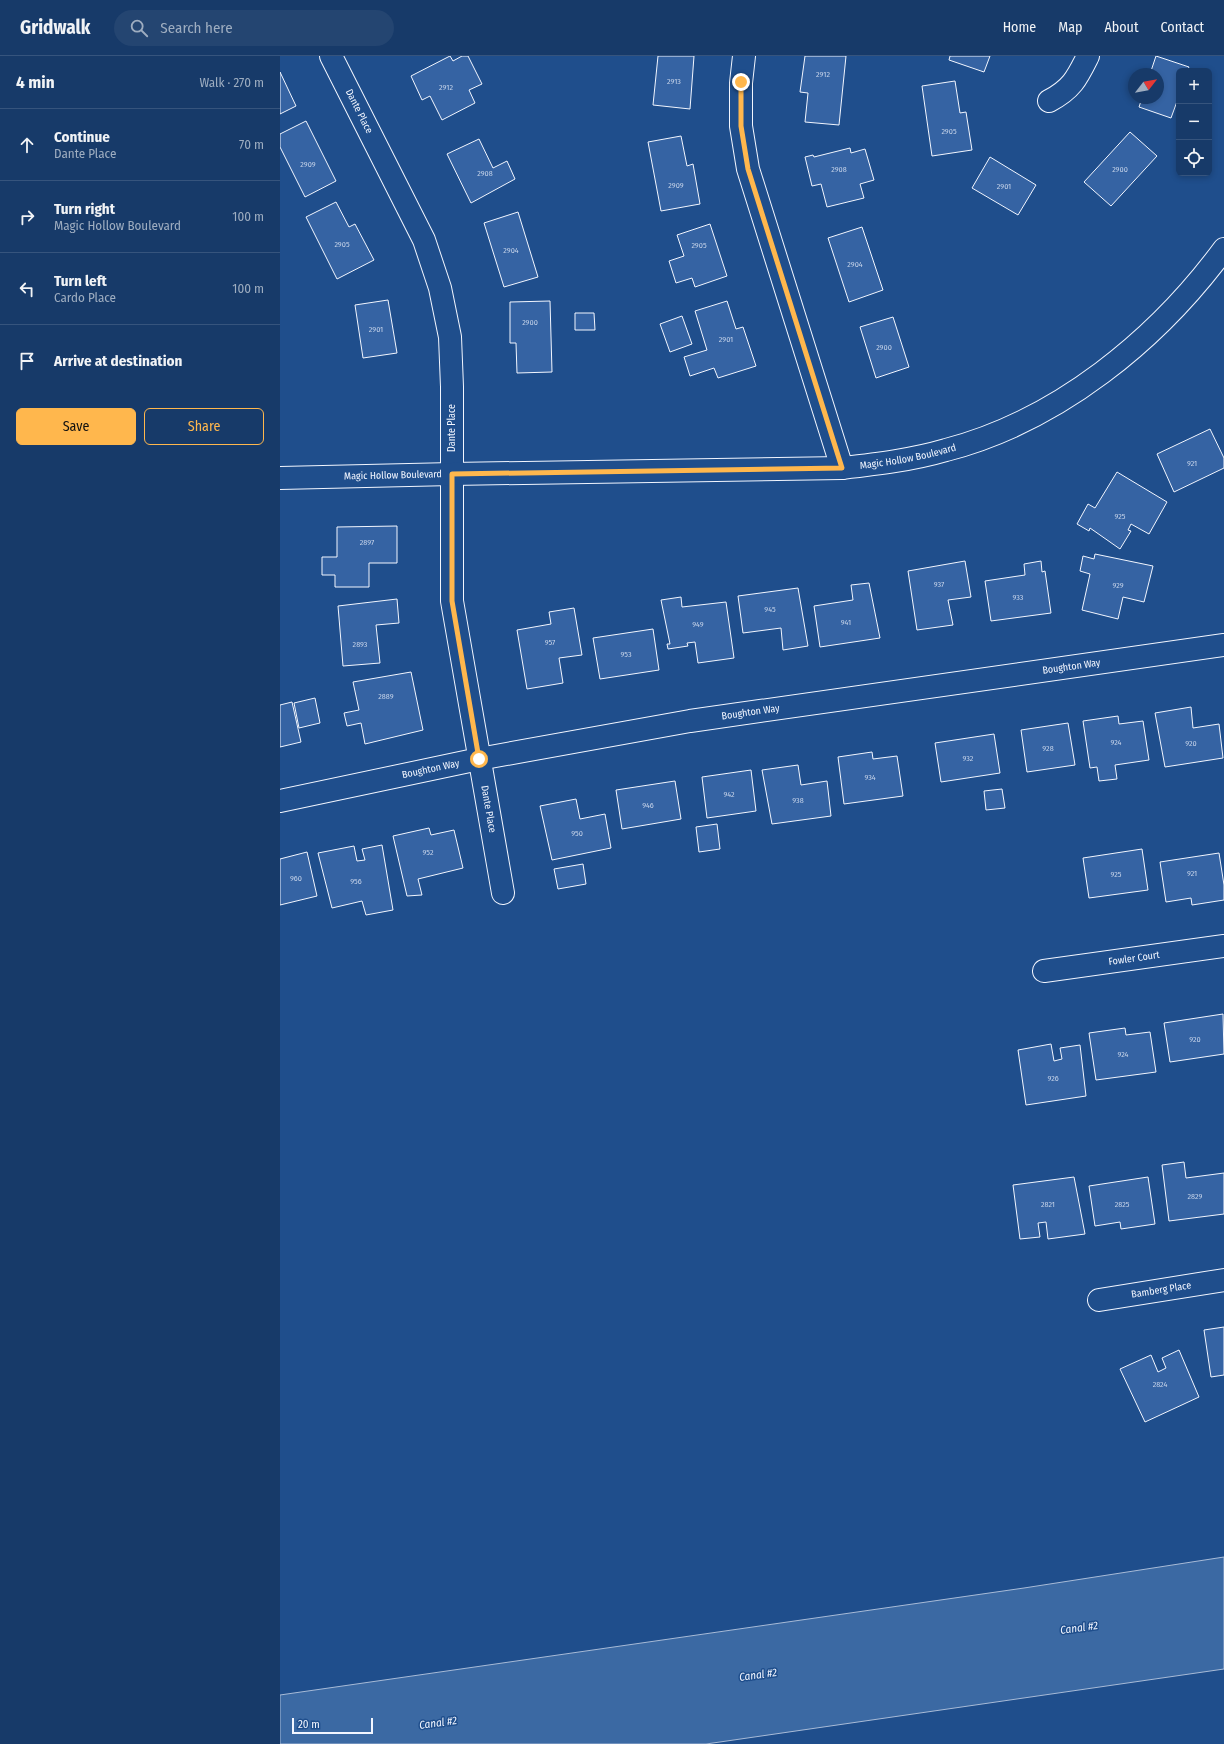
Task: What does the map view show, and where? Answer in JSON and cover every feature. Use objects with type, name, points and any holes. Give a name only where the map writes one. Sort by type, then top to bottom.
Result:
[{"type":"street","name":"Dante Place","points":[[331,56],[424,240],[440,288],[450,337],[452,387],[452,601],[503,893]]},
{"type":"street","points":[[744,56],[741,82],[741,126],[748,169],[842,468]]},
{"type":"street","points":[[1049,101],[1060,96],[1075,82],[1088,56]]},
{"type":"street","name":"Magic Hollow Boulevard","points":[[280,478],[842,468],[894,463],[948,450],[989,436],[1039,413],[1088,383],[1127,353],[1180,303],[1224,249]]},
{"type":"street","name":"Boughton Way","points":[[280,801],[479,759],[690,721],[1224,645]]},
{"type":"street","name":"Fowler Court","points":[[1044,971],[1224,946]]},
{"type":"street","name":"Bamberg Place","points":[[1099,1300],[1224,1280]]},
{"type":"water","name":"Canal #2","points":[[1224,1557],[1224,1669],[706,1744],[280,1744],[280,1695],[1024,1588]]},
{"type":"building","points":[[450,56],[453,61],[462,56],[468,56],[482,84],[469,90],[475,103],[442,120],[430,96],[422,100],[411,76]]},
{"type":"building","points":[[658,56],[694,56],[690,109],[653,105]]},
{"type":"building","points":[[805,56],[846,56],[839,125],[805,122],[808,93],[800,92]]},
{"type":"building","points":[[950,56],[990,56],[984,72],[949,60]]},
{"type":"building","points":[[1156,56],[1189,67],[1176,68],[1176,104],[1171,118],[1139,107],[1140,104],[1164,104],[1164,68],[1152,68]]},
{"type":"building","points":[[280,72],[296,106],[280,114]]},
{"type":"building","points":[[955,81],[960,113],[966,112],[972,150],[932,156],[922,86]]},
{"type":"building","points":[[306,121],[336,181],[305,197],[280,147],[280,134]]},
{"type":"building","points":[[1130,132],[1157,156],[1111,206],[1084,182]]},
{"type":"building","points":[[681,136],[687,166],[693,164],[700,204],[661,211],[648,142]]},
{"type":"building","points":[[479,139],[493,168],[507,161],[515,179],[471,203],[447,154]]},
{"type":"building","points":[[850,148],[851,153],[865,149],[874,180],[860,184],[864,198],[827,207],[821,184],[812,186],[805,157],[813,155],[814,157]]},
{"type":"building","points":[[990,157],[1036,185],[1018,215],[972,188]]},
{"type":"building","points":[[336,202],[349,227],[355,224],[374,260],[337,279],[306,217]]},
{"type":"building","points":[[518,212],[538,277],[504,287],[484,223]]},
{"type":"building","points":[[710,224],[727,276],[695,287],[692,278],[676,283],[669,261],[684,256],[677,235]]},
{"type":"building","points":[[862,227],[883,290],[849,302],[828,238]]},
{"type":"building","points":[[388,300],[397,353],[363,358],[355,305]]},
{"type":"building","points":[[550,301],[552,372],[517,373],[516,343],[510,343],[510,302]]},
{"type":"building","points":[[727,301],[736,329],[743,327],[756,366],[718,378],[714,368],[690,376],[684,357],[707,350],[695,311]]},
{"type":"building","points":[[575,313],[594,313],[595,330],[575,330]]},
{"type":"building","points":[[682,316],[692,344],[670,352],[660,324]]},
{"type":"building","points":[[893,317],[909,367],[876,378],[860,327]]},
{"type":"building","points":[[1210,429],[1224,458],[1224,468],[1174,492],[1157,454]]},
{"type":"building","points":[[1117,472],[1167,502],[1149,534],[1131,524],[1128,530],[1131,531],[1120,549],[1090,528],[1089,531],[1077,524],[1088,504],[1095,508]]},
{"type":"building","points":[[397,526],[397,563],[369,563],[369,587],[335,587],[335,575],[322,575],[322,557],[337,557],[337,527]]},
{"type":"building","points":[[1095,554],[1153,566],[1144,602],[1123,597],[1118,619],[1082,610],[1090,574],[1080,571],[1083,556],[1094,559]]},
{"type":"building","points":[[965,561],[971,597],[948,600],[953,625],[917,630],[908,571]]},
{"type":"building","points":[[1041,561],[1042,572],[1045,571],[1051,613],[991,621],[985,581],[1025,575],[1024,564]]},
{"type":"building","points":[[869,583],[880,638],[820,647],[814,606],[853,600],[851,585]]},
{"type":"building","points":[[798,588],[808,646],[783,650],[781,628],[743,633],[738,596]]},
{"type":"building","points":[[681,597],[682,607],[726,602],[734,658],[698,663],[695,642],[687,643],[688,646],[668,649],[667,644],[670,644],[661,600]]},
{"type":"building","points":[[397,599],[399,623],[376,625],[380,663],[343,666],[338,606]]},
{"type":"building","points":[[574,608],[582,655],[559,658],[563,683],[527,689],[517,630],[551,624],[549,612]]},
{"type":"building","points":[[653,629],[659,670],[600,679],[593,638]]},
{"type":"building","points":[[411,672],[423,730],[365,744],[361,723],[347,726],[344,713],[359,710],[353,682]]},
{"type":"building","points":[[315,698],[320,723],[299,728],[294,703]]},
{"type":"building","points":[[292,702],[301,742],[280,747],[280,705]]},
{"type":"building","points":[[1191,707],[1193,728],[1219,724],[1223,758],[1165,767],[1155,713]]},
{"type":"building","points":[[1118,716],[1119,724],[1143,721],[1149,760],[1115,765],[1117,779],[1099,781],[1097,767],[1090,768],[1083,721]]},
{"type":"building","points":[[1068,723],[1075,765],[1027,772],[1021,730]]},
{"type":"building","points":[[994,734],[1000,773],[941,782],[935,743]]},
{"type":"building","points":[[872,752],[873,759],[897,756],[903,796],[844,804],[838,757]]},
{"type":"building","points":[[798,765],[801,785],[827,781],[831,816],[772,824],[762,770]]},
{"type":"building","points":[[751,770],[756,811],[707,818],[702,777]]},
{"type":"building","points":[[675,781],[681,819],[622,829],[616,790]]},
{"type":"building","points":[[1002,789],[1005,808],[986,810],[984,791]]},
{"type":"building","points":[[576,799],[580,819],[605,814],[611,848],[552,860],[540,806]]},
{"type":"building","points":[[717,824],[720,849],[699,852],[696,827]]},
{"type":"building","points":[[429,828],[431,835],[454,830],[463,868],[418,879],[422,895],[407,896],[393,836]]},
{"type":"building","points":[[382,845],[393,910],[366,915],[362,901],[332,908],[318,853],[354,846],[357,861],[365,860],[362,849]]},
{"type":"building","points":[[1142,849],[1148,890],[1089,898],[1083,858]]},
{"type":"building","points":[[307,852],[317,896],[280,905],[280,859]]},
{"type":"building","points":[[1219,853],[1224,885],[1224,900],[1192,905],[1191,898],[1166,902],[1160,862]]},
{"type":"building","points":[[583,864],[586,884],[558,889],[554,869]]},
{"type":"building","points":[[1223,1014],[1224,1054],[1170,1062],[1164,1023]]},
{"type":"building","points":[[1125,1028],[1126,1035],[1150,1032],[1156,1072],[1096,1080],[1089,1033]]},
{"type":"building","points":[[1051,1044],[1054,1061],[1062,1059],[1060,1048],[1080,1045],[1086,1096],[1026,1105],[1018,1050]]},
{"type":"building","points":[[1184,1162],[1186,1178],[1224,1173],[1224,1214],[1169,1221],[1162,1165]]},
{"type":"building","points":[[1074,1177],[1085,1234],[1048,1239],[1046,1222],[1038,1223],[1040,1237],[1020,1239],[1013,1185]]},
{"type":"building","points":[[1148,1177],[1155,1224],[1121,1229],[1120,1222],[1095,1226],[1089,1186]]},
{"type":"building","points":[[1224,1327],[1224,1375],[1211,1377],[1204,1330]]},
{"type":"building","points":[[1179,1350],[1199,1397],[1145,1422],[1120,1369],[1151,1355],[1158,1372],[1166,1368],[1162,1358]]},
{"type":"route","points":[[479,759],[452,601],[452,474],[842,468],[748,169],[741,126],[741,82]]}]
